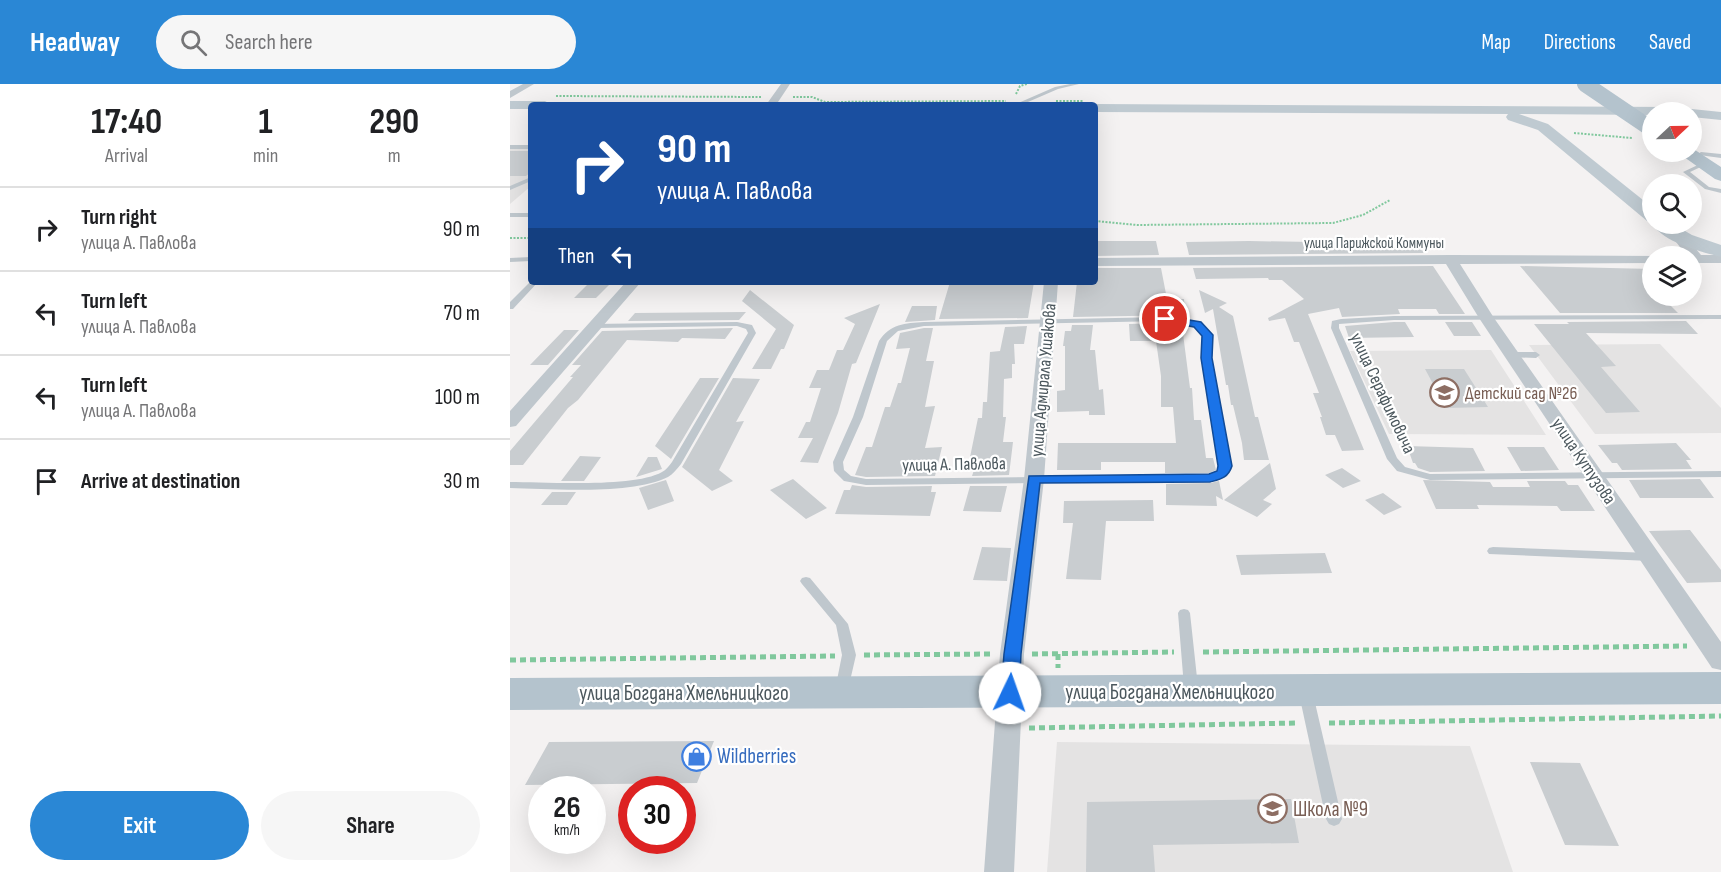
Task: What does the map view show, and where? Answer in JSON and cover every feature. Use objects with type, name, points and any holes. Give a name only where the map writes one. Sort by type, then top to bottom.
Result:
[{"type":"main road","points":[[1585,84],[1642,130]]},
{"type":"main road","points":[[1593,84],[1642,116]]},
{"type":"main road","points":[[510,107],[528,104]]},
{"type":"main road","points":[[510,107],[528,107]]},
{"type":"main road","points":[[1098,109],[1642,114]]},
{"type":"main road","points":[[1098,109],[1487,114],[1672,111],[1721,117]]},
{"type":"main road","points":[[1534,113],[1642,198]]},
{"type":"main road","points":[[1487,114],[1521,119],[1543,127],[1642,208]]},
{"type":"main road","points":[[1559,131],[1556,125],[1560,119],[1581,114]]},
{"type":"main road","points":[[1702,116],[1721,117]]},
{"type":"main road","points":[[1702,158],[1721,176]]},
{"type":"main road","points":[[1681,234],[1695,243],[1721,251]]},
{"type":"main road","points":[[1688,234],[1721,246]]},
{"type":"main road","name":"улица Богдана Хмельницкого","points":[[510,694],[845,674],[1018,711],[1191,692],[1309,707],[1721,688]]},
{"type":"street","points":[[510,95],[530,84]]},
{"type":"street","points":[[768,101],[786,84]]},
{"type":"street","name":"улица Кутузова","points":[[1450,259],[1512,356],[1721,662]]},
{"type":"street","name":"улица Парижской Коммуны","points":[[1098,262],[1642,259]]},
{"type":"street","points":[[1702,259],[1721,259]]},
{"type":"street","points":[[510,422],[631,285]]},
{"type":"street","name":"улица Адмирала Ушакова","points":[[999,872],[1018,711],[1012,654],[1034,479],[1051,285]]},
{"type":"lane","points":[[1024,102],[1057,88],[1077,84]]},
{"type":"lane","points":[[510,147],[528,147]]},
{"type":"lane","points":[[1702,157],[1721,156]]},
{"type":"lane","points":[[1696,162],[1686,172],[1707,188],[1721,191]]},
{"type":"lane","points":[[510,188],[528,180]]},
{"type":"lane","points":[[510,215],[528,215]]},
{"type":"lane","points":[[510,260],[528,259]]},
{"type":"lane","points":[[510,307],[531,285]]},
{"type":"lane","name":"улица Серафимовича","points":[[1721,317],[1360,319],[1335,323],[1335,328],[1392,459],[1401,469],[1430,477],[1721,474]]},
{"type":"lane","name":"улица А. Павлова","points":[[1165,319],[1185,321],[1204,329],[1207,335],[1206,358],[1225,466],[1223,474],[1210,478],[866,482],[848,479],[839,471],[838,462],[858,417],[887,333],[909,325],[1049,323],[1165,319]]},
{"type":"lane","points":[[510,485],[626,483],[651,480],[667,474],[676,464],[752,333],[749,327],[737,324],[594,326]]},
{"type":"lane","points":[[1512,356],[1536,355]]},
{"type":"lane","points":[[1493,551],[1650,557]]},
{"type":"lane","points":[[806,581],[842,624],[845,674]]},
{"type":"lane","points":[[1184,613],[1191,692]]},
{"type":"lane","points":[[1309,707],[1334,819]]},
{"type":"path","points":[[792,97],[812,97],[825,102],[1016,101],[1016,90],[1027,84]]},
{"type":"path","points":[[734,102],[738,97]]},
{"type":"path","points":[[548,100],[738,97],[768,101]]},
{"type":"path","points":[[1559,131],[1642,134]]},
{"type":"path","points":[[1098,221],[1137,225],[1323,224],[1349,220],[1390,201]]},
{"type":"path","points":[[510,238],[528,238]]},
{"type":"path","points":[[1201,652],[1700,646]]},
{"type":"path","points":[[1029,654],[1172,652]]},
{"type":"path","points":[[510,660],[845,674],[992,654]]},
{"type":"path","points":[[1057,674],[1058,654]]},
{"type":"path","points":[[1018,711],[1055,728],[1309,707],[1721,716]]},
{"type":"path","points":[[1055,720],[1055,728]]},
{"type":"shaded area","points":[[510,145],[528,145],[528,189],[510,204]]},
{"type":"shaded area","points":[[1660,344],[1721,408],[1721,433],[1595,434],[1529,345]]},
{"type":"shaded area","name":"Детский сад №26","points":[[1491,350],[1546,435],[1389,434],[1350,351]]},
{"type":"shaded area","name":"Школа №9","points":[[1057,742],[1470,746],[1513,872],[1047,872]]},
{"type":"building","points":[[510,151],[528,151],[528,174],[510,176]]},
{"type":"building","points":[[1098,241],[1156,241],[1159,255],[1098,256]]},
{"type":"building","points":[[1397,241],[1399,244],[1418,243],[1424,253],[1189,255],[1186,242],[1371,243]]},
{"type":"building","points":[[1433,266],[1465,314],[1439,314],[1436,309],[1398,309],[1400,314],[1342,317],[1339,308],[1308,314],[1364,450],[1342,451],[1335,435],[1326,435],[1313,393],[1319,393],[1299,342],[1294,342],[1285,318],[1269,321],[1268,318],[1304,299],[1282,280],[1269,280],[1268,278],[1196,279],[1193,268]]},
{"type":"building","points":[[1520,266],[1642,269],[1642,306],[1671,306],[1678,313],[1560,313]]},
{"type":"building","points":[[1098,268],[1161,268],[1167,299],[1184,299],[1185,315],[1073,317],[1077,285],[1098,285]]},
{"type":"building","points":[[587,285],[609,285],[596,298],[574,298]]},
{"type":"building","points":[[949,285],[1034,285],[1028,318],[939,319]]},
{"type":"building","points":[[750,290],[794,325],[784,349],[781,349],[771,369],[752,369],[776,329],[742,301]]},
{"type":"building","points":[[1199,290],[1227,303],[1219,307],[1233,316],[1255,417],[1258,417],[1269,460],[1244,460],[1233,405],[1231,405],[1228,385],[1226,385],[1213,309],[1205,313]]},
{"type":"building","points":[[880,304],[856,363],[852,364],[838,413],[818,463],[800,462],[813,438],[798,438],[806,422],[810,422],[821,388],[809,388],[817,370],[829,370],[837,350],[843,350],[855,324],[844,318]]},
{"type":"building","points":[[912,306],[937,306],[935,320],[905,322]]},
{"type":"building","points":[[746,312],[739,320],[628,321],[635,313]]},
{"type":"building","points":[[1686,321],[1698,334],[1586,333],[1616,366],[1601,367],[1640,412],[1606,413],[1534,324],[1569,324],[1567,322]]},
{"type":"building","points":[[1405,322],[1414,337],[1349,338],[1345,326]]},
{"type":"building","points":[[1445,322],[1472,322],[1481,336],[1454,336]]},
{"type":"building","points":[[1165,323],[1182,326],[1190,388],[1192,388],[1194,420],[1201,420],[1206,458],[1213,458],[1216,470],[1209,473],[1165,473],[1165,462],[1101,462],[1101,470],[1057,470],[1058,443],[1176,443],[1173,407],[1161,407],[1161,376],[1156,341],[1130,341],[1129,324]]},
{"type":"building","points":[[1072,325],[1093,325],[1090,350],[1095,350],[1099,390],[1103,389],[1105,415],[1089,415],[1089,411],[1057,412],[1057,391],[1065,390],[1065,346],[1063,346],[1065,331],[1071,331]]},
{"type":"building","points":[[1027,326],[1024,344],[1014,344],[1015,364],[1012,364],[1012,378],[1004,379],[1003,417],[1006,417],[1003,442],[1013,442],[1009,475],[972,476],[975,467],[968,467],[978,418],[982,418],[983,402],[987,402],[990,352],[1000,351],[1005,327]]},
{"type":"building","points":[[733,328],[725,339],[682,338],[678,342],[627,340],[578,400],[568,408],[523,465],[510,465],[510,451],[573,377],[570,377],[581,365],[572,365],[602,331]]},
{"type":"building","points":[[933,328],[926,361],[934,361],[925,407],[935,406],[925,448],[942,447],[935,476],[866,477],[855,475],[866,447],[872,447],[885,407],[890,407],[898,383],[901,383],[910,348],[896,349],[900,333]]},
{"type":"building","points":[[564,330],[579,330],[548,365],[530,365]]},
{"type":"building","points":[[1425,369],[1464,369],[1488,407],[1446,408]]},
{"type":"building","points":[[700,378],[719,378],[671,459],[655,446]]},
{"type":"building","points":[[733,378],[760,379],[736,422],[744,421],[719,470],[733,481],[712,491],[682,467]]},
{"type":"building","points":[[1676,443],[1691,460],[1686,460],[1692,469],[1622,470],[1617,463],[1612,463],[1598,445]]},
{"type":"building","points":[[1407,446],[1473,448],[1485,471],[1430,472],[1418,468],[1413,463]]},
{"type":"building","points":[[1507,447],[1544,447],[1559,470],[1521,471]]},
{"type":"building","points":[[580,456],[601,457],[584,481],[561,481]]},
{"type":"building","points":[[648,457],[657,457],[662,469],[636,477]]},
{"type":"building","points":[[1270,463],[1276,489],[1263,500],[1272,504],[1257,517],[1224,500]]},
{"type":"building","points":[[1342,468],[1361,481],[1343,488],[1325,475]]},
{"type":"building","points":[[793,479],[827,508],[806,519],[770,490]]},
{"type":"building","points":[[1700,479],[1714,498],[1640,498],[1629,480]]},
{"type":"building","points":[[666,480],[674,501],[648,510],[639,488]]},
{"type":"building","points":[[1423,480],[1490,482],[1493,487],[1530,487],[1527,481],[1565,481],[1568,485],[1578,485],[1595,511],[1561,511],[1557,506],[1477,505],[1479,509],[1436,509]]},
{"type":"building","points":[[1219,481],[1223,500],[1216,496],[1217,506],[1166,505],[1166,484]]},
{"type":"building","points":[[852,485],[866,487],[932,486],[931,492],[936,492],[930,516],[835,514],[844,490],[850,490]]},
{"type":"building","points":[[970,486],[1007,486],[1001,512],[963,511]]},
{"type":"building","points":[[552,492],[576,492],[567,505],[541,505]]},
{"type":"building","points":[[1383,493],[1402,507],[1384,515],[1365,500]]},
{"type":"building","points":[[1153,500],[1154,521],[1106,521],[1101,580],[1066,579],[1073,523],[1063,523],[1064,501]]},
{"type":"building","points":[[1690,530],[1721,570],[1721,582],[1687,583],[1649,531]]},
{"type":"building","points":[[982,547],[1011,548],[1007,581],[973,580]]},
{"type":"building","points":[[1325,553],[1332,573],[1241,575],[1236,555]]},
{"type":"building","points":[[714,741],[697,783],[696,776],[618,776],[618,784],[606,784],[606,776],[530,776],[549,742]]},
{"type":"building","points":[[1530,762],[1580,763],[1619,846],[1565,845]]},
{"type":"building","points":[[1291,799],[1299,843],[1153,845],[1155,872],[1086,872],[1087,802]]},
{"type":"place","name":"Детский сад №26","points":[[1444,393]]},
{"type":"place","name":"Wildberries","points":[[696,756]]},
{"type":"place","name":"Школа №9","points":[[1272,809]]},
{"type":"route","points":[[1010,693],[1012,654],[1034,479],[1210,478],[1223,474],[1225,466],[1206,358],[1207,335],[1204,329],[1197,324],[1165,319]]}]
